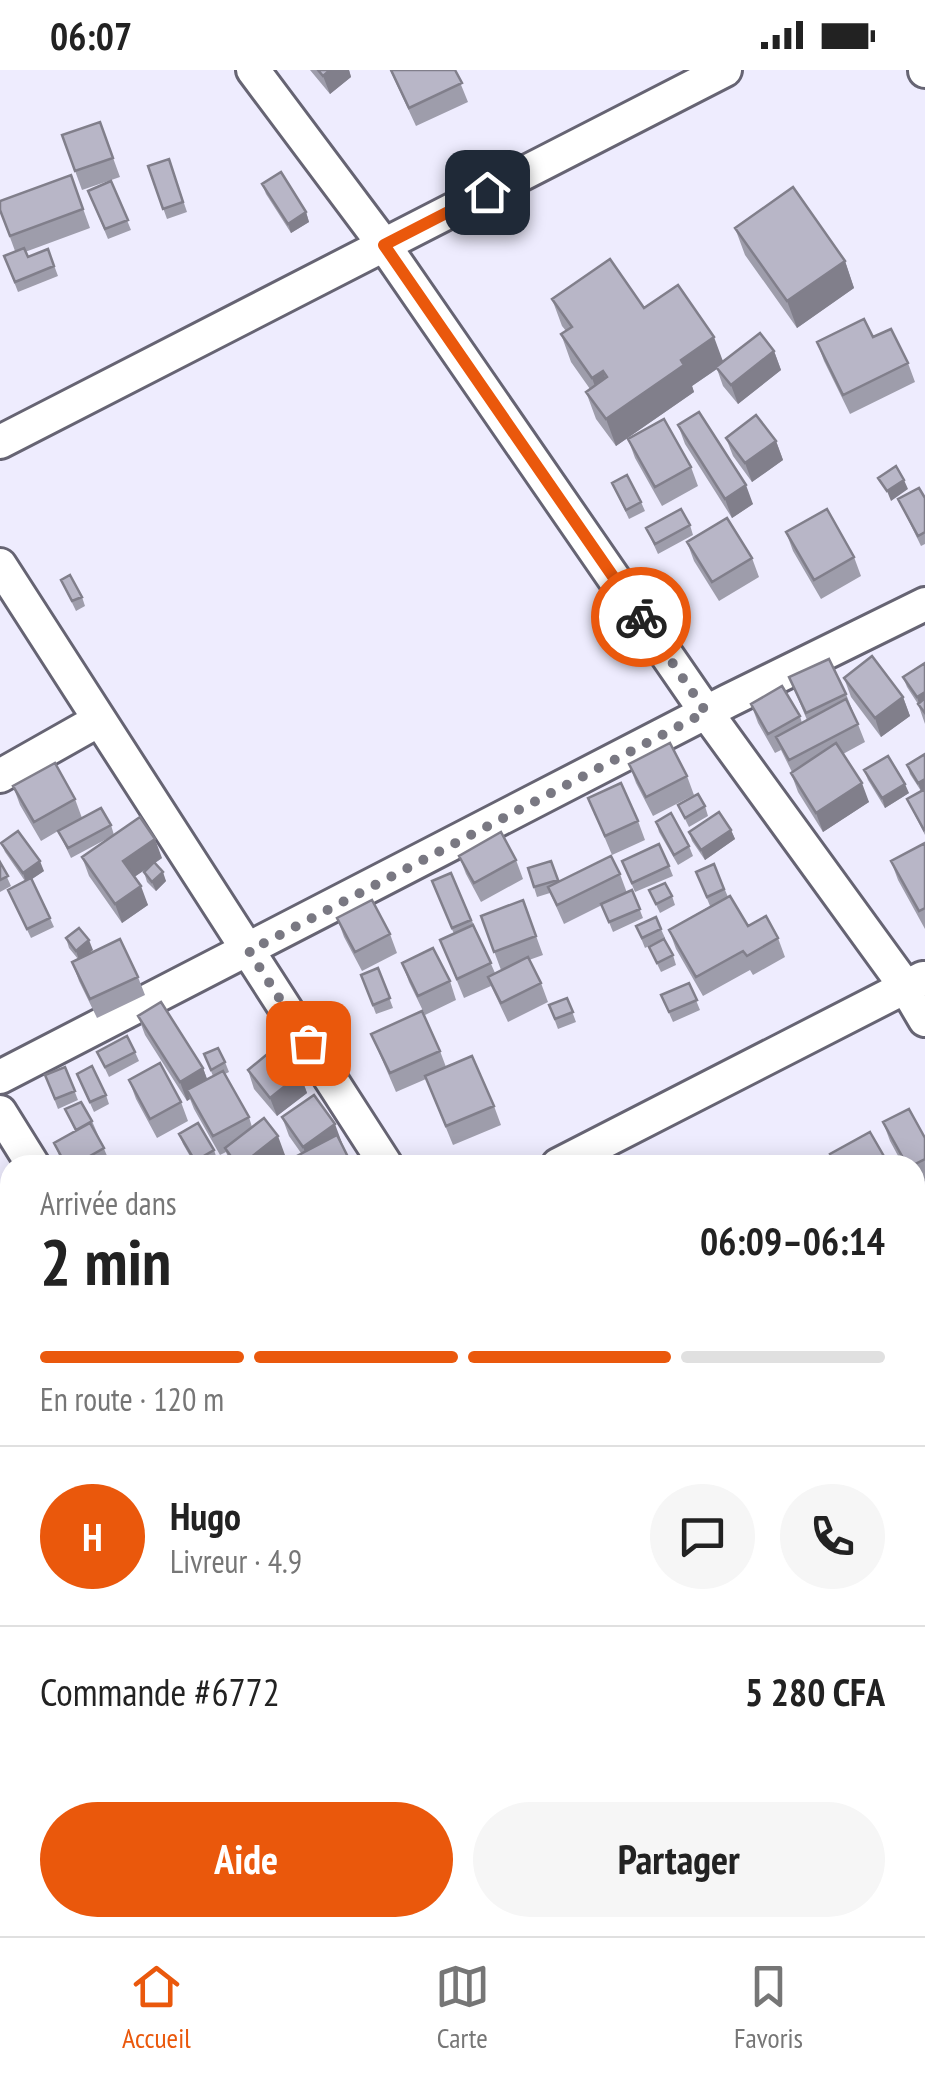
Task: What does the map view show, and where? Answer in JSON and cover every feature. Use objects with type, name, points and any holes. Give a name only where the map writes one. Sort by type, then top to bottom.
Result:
[{"type":"street","points":[[253,70],[384,245],[706,712],[915,981],[925,1020]]},
{"type":"street","points":[[0,442],[725,70]]},
{"type":"street","points":[[0,565],[380,1155]]},
{"type":"street","points":[[0,1077],[706,712],[925,604]]},
{"type":"street","points":[[0,776],[100,720]]},
{"type":"street","points":[[577,1155],[915,981]]},
{"type":"street","points":[[0,1112],[27,1155]]},
{"type":"building","points":[[391,70],[455,70],[462,83],[409,108]]},
{"type":"building","points":[[100,122],[113,158],[75,171],[62,135]]},
{"type":"building","points":[[169,159],[183,202],[163,209],[148,166]]},
{"type":"building","points":[[281,172],[306,212],[288,224],[262,184]]},
{"type":"building","points":[[71,175],[83,209],[10,236],[0,201]]},
{"type":"building","points":[[111,181],[128,220],[105,229],[88,191]]},
{"type":"building","points":[[793,187],[845,261],[787,301],[735,228]]},
{"type":"building","points":[[24,248],[28,257],[48,249],[54,266],[15,282],[4,256]]},
{"type":"building","points":[[610,259],[644,308],[678,285],[714,337],[681,360],[684,365],[606,419],[586,392],[607,377],[603,371],[592,378],[561,334],[572,327],[552,299]]},
{"type":"building","points":[[864,319],[873,337],[891,329],[908,363],[843,395],[817,342]]},
{"type":"building","points":[[760,333],[774,351],[731,385],[716,367]]},
{"type":"building","points":[[699,412],[746,485],[725,499],[678,425]]},
{"type":"building","points":[[756,415],[776,441],[745,463],[726,438]]},
{"type":"building","points":[[664,419],[691,467],[655,487],[628,439]]},
{"type":"building","points":[[896,466],[904,480],[887,491],[878,478]]},
{"type":"building","points":[[627,475],[641,502],[626,510],[612,483]]},
{"type":"building","points":[[919,488],[925,498],[925,532],[918,536],[898,499]]},
{"type":"building","points":[[681,509],[690,525],[655,544],[646,528]]},
{"type":"building","points":[[827,509],[854,557],[814,580],[786,532]]},
{"type":"building","points":[[727,518],[752,558],[712,582],[687,542]]},
{"type":"building","points":[[70,575],[82,597],[72,601],[61,580]]},
{"type":"building","points":[[872,656],[903,697],[875,718],[844,678]]},
{"type":"building","points":[[829,659],[846,694],[806,713],[789,677]]},
{"type":"building","points":[[925,663],[925,692],[917,697],[903,677]]},
{"type":"building","points":[[782,686],[800,716],[768,734],[751,704]]},
{"type":"building","points":[[846,699],[858,724],[789,760],[776,737]]},
{"type":"building","points":[[670,743],[687,776],[646,797],[629,764]]},
{"type":"building","points":[[836,743],[862,783],[816,813],[791,773]]},
{"type":"building","points":[[925,754],[925,779],[918,783],[907,765]]},
{"type":"building","points":[[888,756],[905,784],[882,798],[864,770]]},
{"type":"building","points":[[55,763],[75,799],[34,822],[13,786]]},
{"type":"building","points":[[621,783],[638,821],[605,836],[588,798]]},
{"type":"building","points":[[925,789],[925,829],[924,830],[907,799]]},
{"type":"building","points":[[698,794],[705,806],[685,818],[678,805]]},
{"type":"building","points":[[101,808],[111,825],[68,848],[58,831]]},
{"type":"building","points":[[719,812],[731,830],[701,850],[689,832]]},
{"type":"building","points":[[671,813],[689,846],[674,855],[656,822]]},
{"type":"building","points":[[140,817],[155,839],[123,861],[141,886],[115,904],[82,857]]},
{"type":"building","points":[[18,831],[40,861],[23,873],[1,843]]},
{"type":"building","points":[[501,832],[516,860],[474,883],[459,856]]},
{"type":"building","points":[[925,843],[925,908],[919,911],[891,861]]},
{"type":"building","points":[[659,844],[669,866],[632,883],[622,861]]},
{"type":"building","points":[[611,856],[620,874],[557,905],[548,887]]},
{"type":"building","points":[[551,861],[558,880],[534,887],[528,868]]},
{"type":"building","points":[[0,862],[8,876],[0,880]]},
{"type":"building","points":[[154,862],[163,872],[152,882],[144,872]]},
{"type":"building","points":[[714,864],[724,889],[707,897],[696,872]]},
{"type":"building","points":[[451,873],[471,920],[452,928],[432,881]]},
{"type":"building","points":[[31,878],[50,918],[27,929],[8,890]]},
{"type":"building","points":[[665,883],[672,896],[656,904],[649,890]]},
{"type":"building","points":[[632,890],[640,909],[609,922],[601,904]]},
{"type":"building","points":[[730,896],[748,926],[766,916],[778,938],[747,956],[743,951],[696,977],[669,930]]},
{"type":"building","points":[[372,900],[390,934],[355,952],[337,918]]},
{"type":"building","points":[[523,900],[536,936],[494,952],[481,916]]},
{"type":"building","points":[[656,917],[661,929],[642,938],[636,926]]},
{"type":"building","points":[[473,925],[491,963],[457,979],[440,940]]},
{"type":"building","points":[[79,928],[89,940],[76,951],[66,938]]},
{"type":"building","points":[[120,939],[138,977],[90,999],[72,962]]},
{"type":"building","points":[[664,939],[673,955],[657,963],[649,947]]},
{"type":"building","points":[[433,948],[450,981],[418,996],[402,963]]},
{"type":"building","points":[[528,957],[541,983],[501,1003],[488,977]]},
{"type":"building","points":[[378,968],[390,998],[373,1005],[361,975]]},
{"type":"building","points":[[689,983],[697,1000],[669,1012],[661,995]]},
{"type":"building","points":[[567,998],[573,1012],[555,1019],[549,1005]]},
{"type":"building","points":[[161,1002],[203,1068],[180,1082],[138,1016]]},
{"type":"building","points":[[422,1011],[440,1051],[390,1073],[371,1034]]},
{"type":"building","points":[[127,1036],[135,1052],[105,1067],[97,1052]]},
{"type":"building","points":[[277,1046],[300,1074],[270,1098],[248,1070]]},
{"type":"building","points":[[218,1048],[225,1062],[211,1070],[204,1054]]},
{"type":"building","points":[[472,1056],[494,1106],[446,1126],[425,1076]]},
{"type":"building","points":[[160,1063],[181,1102],[150,1119],[129,1080]]},
{"type":"building","points":[[92,1066],[106,1095],[90,1102],[77,1074]]},
{"type":"building","points":[[65,1067],[75,1091],[55,1099],[45,1075]]},
{"type":"building","points":[[223,1071],[249,1117],[213,1136],[187,1090]]},
{"type":"building","points":[[314,1095],[335,1124],[303,1147],[282,1117]]},
{"type":"building","points":[[81,1102],[92,1121],[76,1130],[65,1109]]},
{"type":"building","points":[[909,1109],[925,1138],[925,1155],[901,1155],[883,1122]]},
{"type":"building","points":[[264,1118],[278,1136],[254,1155],[230,1155],[225,1148]]},
{"type":"building","points":[[90,1123],[104,1148],[92,1155],[61,1155],[54,1143]]},
{"type":"building","points":[[198,1123],[214,1150],[205,1155],[191,1155],[179,1134]]},
{"type":"building","points":[[870,1132],[883,1155],[831,1155]]},
{"type":"building","points":[[337,1135],[347,1155],[299,1155]]},
{"type":"way so far","points":[[308,1043],[249,951],[706,712],[641,617]]},
{"type":"route","points":[[487,192],[384,245],[641,617]]}]
